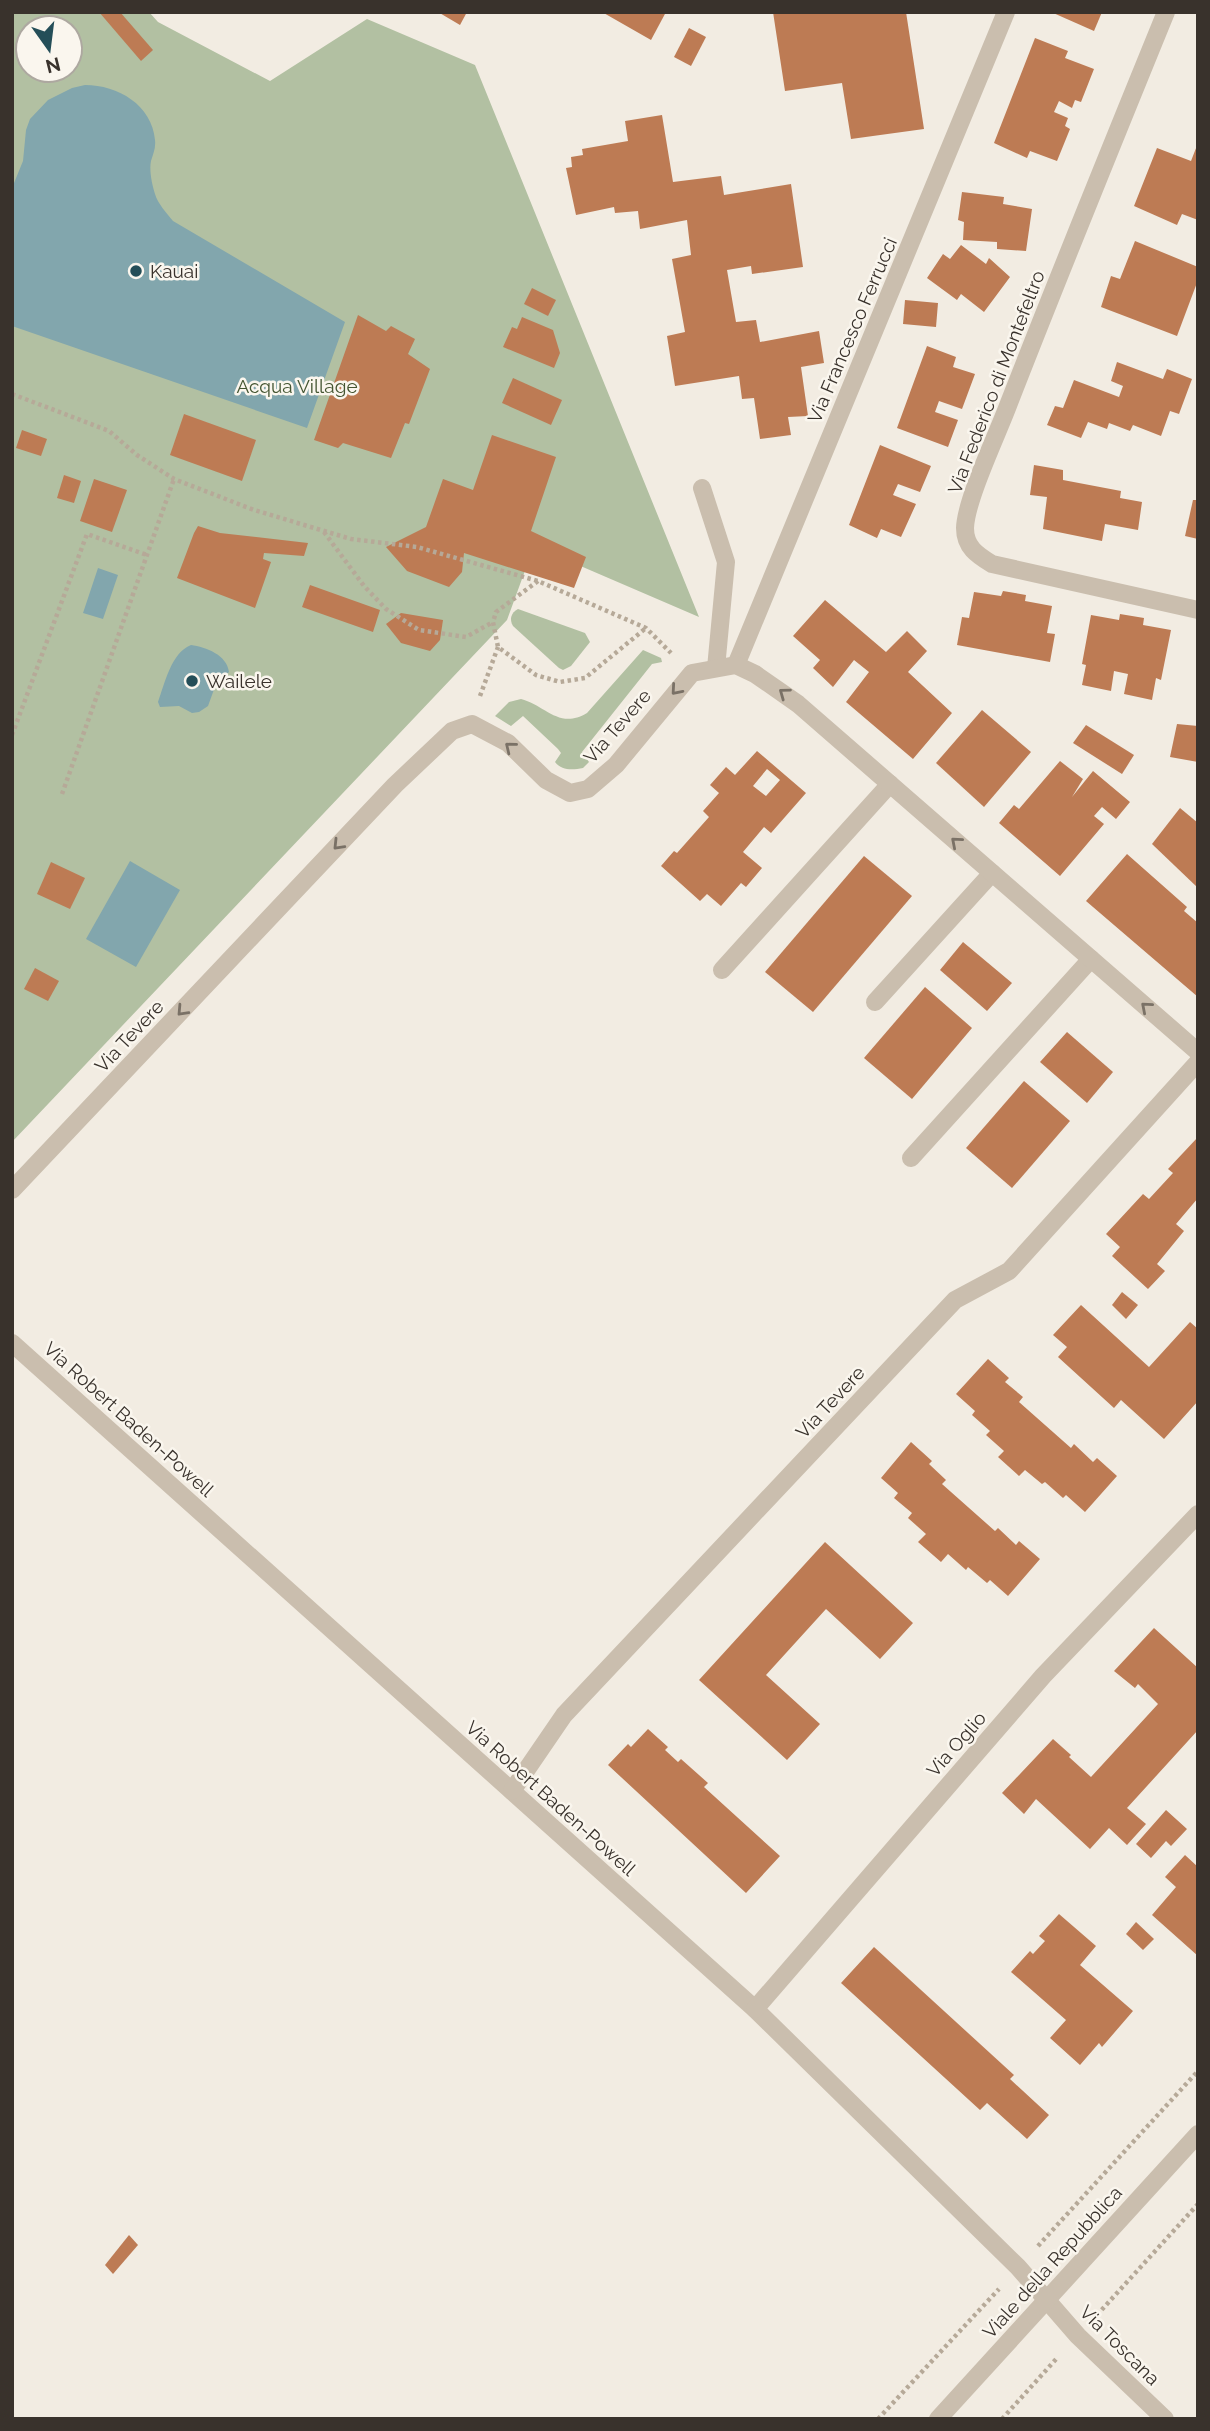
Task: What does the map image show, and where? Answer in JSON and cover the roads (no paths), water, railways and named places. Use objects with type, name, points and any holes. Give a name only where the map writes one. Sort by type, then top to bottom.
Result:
[{"type":"street","name":"Via Francesco Ferrucci","points":[[736,665],[1006,12]]},
{"type":"street","name":"Via Federico di Montefeltro","points":[[1166,12],[1026,358],[973,496],[965,526],[967,542],[976,555],[992,564],[1198,610]]},
{"type":"street","points":[[702,488],[726,562],[716,668],[736,665],[778,688],[1198,1052]]},
{"type":"street","name":"Via Tevere","points":[[12,1190],[395,785],[452,731],[472,724],[508,743],[546,780],[570,793],[588,789],[616,765],[692,673],[716,668]]},
{"type":"street","points":[[722,970],[890,784]]},
{"type":"street","points":[[875,1002],[992,873]]},
{"type":"street","points":[[911,1158],[1091,959]]},
{"type":"street","name":"Via Tevere","points":[[512,1791],[564,1714],[955,1300],[1009,1271],[1198,1062]]},
{"type":"street","name":"Via Robert Baden-Powell","points":[[12,1343],[755,2009],[1018,2267],[1047,2300]]},
{"type":"street","name":"Via Oglio","points":[[755,2009],[1043,1676],[1198,1514]]},
{"type":"street","name":"Viale della Repubblica","points":[[938,2419],[1198,2133]]},
{"type":"street","name":"Via Toscana","points":[[1047,2300],[1077,2336],[1165,2419]]},
{"type":"water","name":"Kauai","points":[[85,85],[121,93],[140,107],[147,117],[155,140],[150,165],[153,186],[158,201],[173,221],[345,322],[307,428],[12,326],[12,188],[23,161],[26,130],[30,119],[48,100],[72,88]]},
{"type":"water","points":[[98,568],[118,575],[103,619],[83,613]]},
{"type":"water","name":"Wailele","points":[[191,645],[209,650],[220,657],[229,672],[216,684],[208,706],[199,712],[192,713],[179,706],[160,707],[158,702],[170,669],[178,655]]},
{"type":"water","points":[[130,861],[180,890],[136,967],[86,939]]},
{"type":"place","name":"Kauai","points":[[136,271]]},
{"type":"place","name":"Wailele","points":[[192,681]]},
{"type":"park label","name":"Acqua Village","points":[[297,386]]}]
